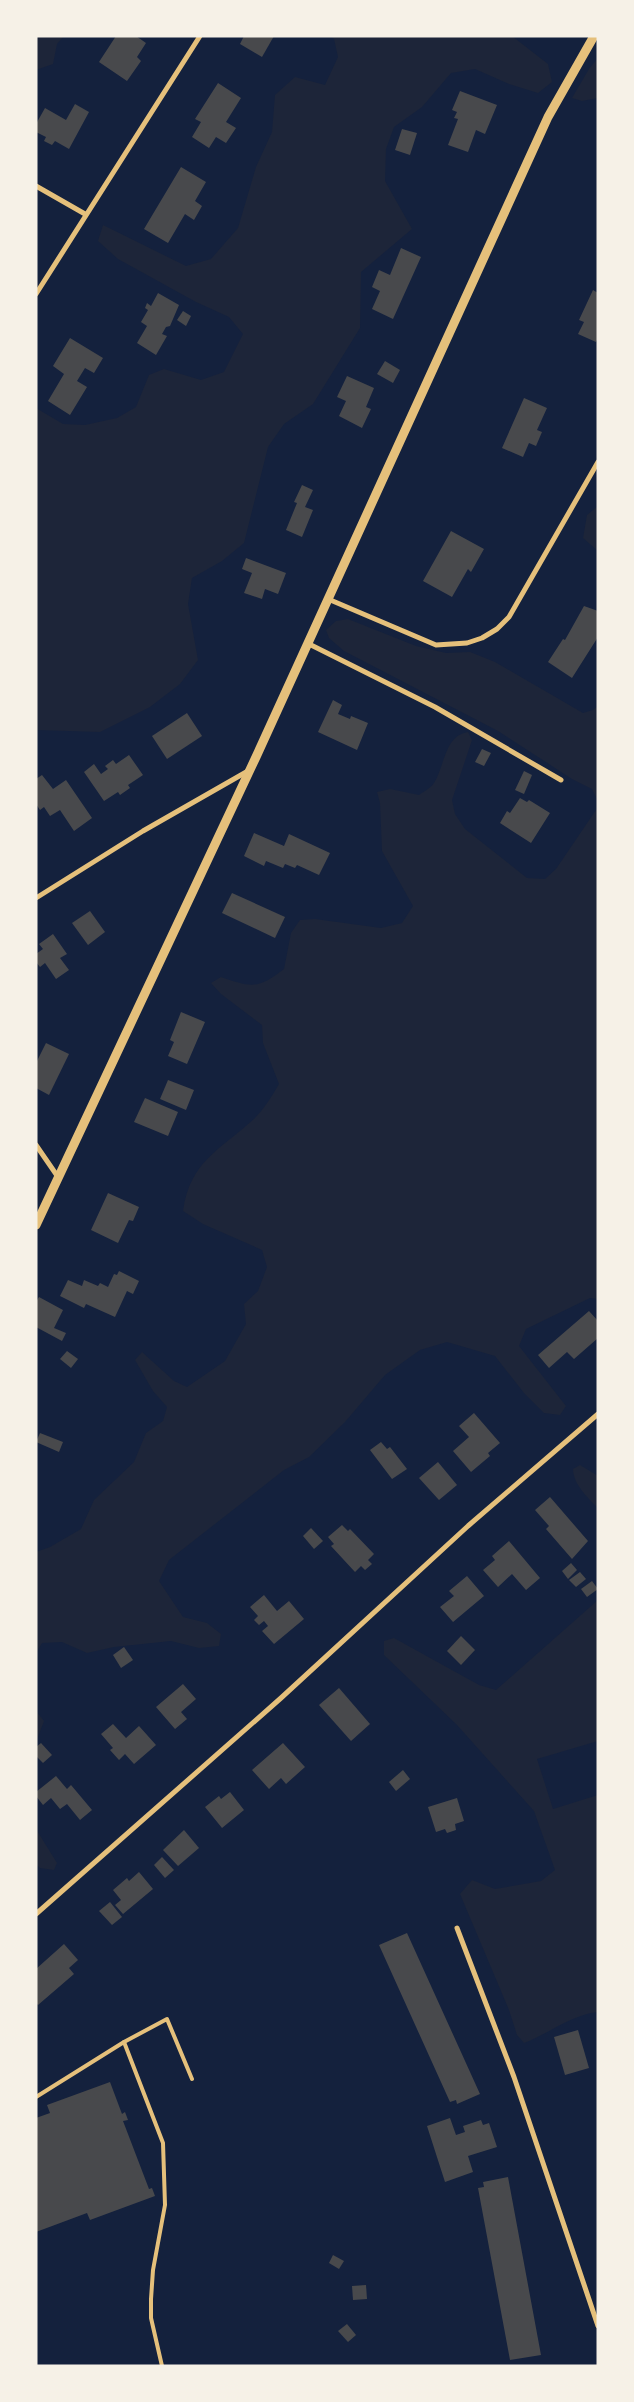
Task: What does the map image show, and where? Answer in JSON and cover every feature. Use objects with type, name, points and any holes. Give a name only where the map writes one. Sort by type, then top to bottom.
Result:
[{"type":"street","points":[[36,294],[85,214],[200,36]]},
{"type":"street","points":[[36,1224],[250,769],[550,112],[594,36]]},
{"type":"street","points":[[36,186],[85,214]]},
{"type":"street","points":[[328,598],[436,645],[467,643],[482,638],[497,629],[509,617],[598,462]]},
{"type":"street","points":[[307,643],[435,707],[561,780]]},
{"type":"street","points":[[36,898],[250,769]]},
{"type":"street","points":[[36,1145],[58,1177]]},
{"type":"street","points":[[36,1914],[281,1698],[468,1526],[598,1414]]},
{"type":"street","points":[[457,1928],[514,2077],[598,2326]]},
{"type":"lane","points":[[36,2097],[124,2042],[167,2019],[192,2079]]},
{"type":"lane","points":[[124,2042],[163,2142],[165,2205],[153,2270],[151,2300],[151,2318],[162,2366]]},
{"type":"shaded area","points":[[36,36],[64,36],[57,44],[53,64],[36,70]]},
{"type":"shaded area","points":[[331,36],[512,36],[548,64],[552,82],[538,93],[509,84],[475,69],[451,73],[422,107],[394,127],[386,149],[385,181],[412,229],[361,272],[360,328],[313,404],[284,424],[268,447],[244,543],[222,561],[192,578],[188,604],[198,660],[180,684],[150,707],[100,732],[36,730],[36,408],[63,424],[85,425],[117,418],[136,407],[149,375],[164,369],[201,380],[224,372],[243,334],[229,317],[196,302],[118,259],[98,241],[103,225],[186,266],[211,259],[238,228],[256,167],[272,132],[275,95],[295,77],[325,85],[338,57],[334,39]]},
{"type":"shaded area","points":[[598,58],[598,98],[582,101],[572,98],[589,69]]},
{"type":"shaded area","points":[[598,506],[598,551],[583,538],[587,515]]},
{"type":"shaded area","points":[[348,619],[416,646],[446,653],[470,652],[495,662],[583,713],[593,710],[598,706],[598,801],[592,789],[572,779],[498,731],[344,651],[329,638],[326,630],[336,621]]},
{"type":"shaded area","points":[[468,732],[472,740],[452,800],[455,814],[465,829],[527,878],[545,879],[556,869],[598,807],[598,1299],[590,1298],[526,1329],[519,1346],[566,1406],[560,1415],[544,1413],[524,1393],[495,1356],[447,1342],[420,1350],[385,1375],[345,1422],[309,1457],[284,1470],[169,1560],[159,1581],[183,1617],[207,1623],[221,1634],[219,1646],[199,1648],[171,1641],[114,1647],[87,1653],[62,1642],[42,1643],[36,1653],[36,1552],[50,1547],[81,1529],[94,1500],[134,1462],[146,1433],[163,1421],[167,1407],[153,1391],[135,1360],[142,1352],[174,1381],[187,1387],[225,1361],[246,1324],[244,1304],[258,1291],[267,1267],[262,1250],[203,1224],[183,1211],[192,1180],[200,1168],[208,1158],[254,1119],[279,1084],[263,1043],[262,1025],[221,994],[211,983],[221,977],[254,985],[275,976],[284,969],[291,933],[300,920],[315,919],[381,928],[402,923],[413,906],[382,851],[380,803],[377,792],[390,789],[419,795],[434,783],[454,739]]},
{"type":"shaded area","points":[[580,1465],[598,1476],[598,1508],[576,1480],[573,1469]]},
{"type":"shaded area","points":[[598,1600],[598,1741],[537,1759],[553,1809],[598,1795],[598,2012],[579,2016],[524,2043],[517,2035],[509,2010],[460,1894],[472,1880],[495,1889],[541,1881],[555,1870],[534,1811],[457,1725],[384,1655],[384,1641],[394,1638],[479,1685],[496,1690]]},
{"type":"shaded area","points":[[36,1711],[44,1721],[36,1742]]},
{"type":"shaded area","points":[[36,1829],[57,1863],[54,1870],[40,1868],[36,1864]]},
{"type":"building","points":[[116,36],[136,36],[146,43],[137,57],[141,61],[127,81],[99,62]]},
{"type":"building","points":[[244,36],[274,36],[262,57],[240,44]]},
{"type":"building","points":[[218,83],[241,98],[226,122],[236,128],[226,143],[216,137],[209,148],[192,137],[201,122],[195,119]]},
{"type":"building","points":[[460,91],[497,105],[485,134],[476,130],[468,152],[448,145],[458,119],[454,118],[457,112],[452,110]]},
{"type":"building","points":[[75,104],[89,112],[69,149],[55,141],[52,145],[44,141],[46,137],[36,132],[36,124],[45,108],[66,120]]},
{"type":"building","points":[[402,129],[417,133],[410,155],[395,150]]},
{"type":"building","points":[[181,167],[206,182],[195,201],[202,206],[194,220],[185,214],[168,243],[144,229]]},
{"type":"building","points":[[401,248],[421,257],[393,319],[372,309],[380,291],[372,287],[379,270],[390,275]]},
{"type":"building","points":[[593,290],[598,293],[598,338],[596,342],[578,334],[584,322],[579,320]]},
{"type":"building","points":[[158,293],[179,305],[170,326],[166,327],[162,334],[167,336],[156,355],[137,343],[147,326],[141,322],[148,310],[145,308],[147,303],[151,306]]},
{"type":"building","points":[[183,311],[191,316],[186,326],[177,320]]},
{"type":"building","points":[[70,338],[103,358],[94,373],[85,368],[77,381],[87,387],[70,415],[48,401],[64,374],[53,366]]},
{"type":"building","points":[[385,361],[400,370],[393,383],[377,374]]},
{"type":"building","points":[[347,376],[374,388],[366,407],[371,409],[362,428],[339,416],[346,401],[337,397]]},
{"type":"building","points":[[524,398],[547,408],[537,430],[542,432],[536,446],[529,443],[523,457],[502,448]]},
{"type":"building","points":[[302,485],[313,490],[305,507],[313,510],[302,537],[286,530],[297,503],[294,502]]},
{"type":"building","points":[[451,531],[484,549],[471,572],[468,569],[452,597],[423,581]]},
{"type":"building","points":[[246,558],[286,573],[278,594],[265,589],[262,599],[244,593],[252,573],[242,569]]},
{"type":"building","points":[[584,606],[598,611],[598,637],[572,678],[548,662],[563,639],[565,640]]},
{"type":"building","points":[[333,700],[342,705],[338,714],[350,719],[351,716],[368,723],[357,750],[318,732]]},
{"type":"building","points":[[187,713],[202,736],[167,759],[152,736]]},
{"type":"building","points":[[482,749],[491,753],[484,766],[475,762]]},
{"type":"building","points":[[129,755],[143,775],[128,785],[130,788],[120,795],[118,792],[104,801],[84,772],[94,764],[101,774],[108,769],[105,766],[113,760],[116,764]]},
{"type":"building","points":[[524,771],[532,775],[524,794],[515,790]]},
{"type":"building","points":[[42,775],[53,789],[66,780],[92,818],[74,831],[60,810],[50,816],[44,807],[40,810],[36,804],[36,779]]},
{"type":"building","points":[[520,798],[527,802],[529,800],[550,813],[531,843],[500,823],[507,811],[510,813]]},
{"type":"building","points":[[254,833],[284,846],[289,834],[330,853],[319,875],[297,865],[295,868],[285,864],[283,868],[266,861],[264,866],[244,856]]},
{"type":"building","points":[[232,893],[285,917],[275,938],[222,913]]},
{"type":"building","points":[[90,911],[105,932],[88,945],[72,923]]},
{"type":"building","points":[[53,934],[67,954],[60,958],[69,970],[56,979],[45,963],[40,967],[36,962],[36,954],[43,949],[39,944]]},
{"type":"building","points":[[181,1012],[205,1022],[187,1064],[168,1056],[174,1042],[170,1040]]},
{"type":"building","points":[[46,1043],[69,1054],[49,1095],[36,1088],[36,1063]]},
{"type":"building","points":[[168,1080],[194,1090],[186,1110],[160,1099]]},
{"type":"building","points":[[145,1098],[178,1112],[168,1136],[134,1122]]},
{"type":"building","points":[[108,1193],[139,1207],[133,1221],[129,1220],[118,1243],[91,1230]]},
{"type":"building","points":[[119,1271],[139,1281],[133,1294],[127,1291],[115,1317],[86,1304],[84,1308],[60,1296],[68,1280],[82,1286],[84,1280],[98,1286],[100,1283],[108,1287],[114,1274],[117,1275]]},
{"type":"building","points":[[39,1297],[63,1310],[54,1328],[66,1333],[62,1341],[36,1327],[36,1302]]},
{"type":"building","points":[[589,1311],[598,1321],[598,1338],[574,1359],[567,1352],[549,1368],[538,1355]]},
{"type":"building","points":[[67,1351],[78,1359],[71,1368],[60,1359]]},
{"type":"building","points":[[474,1413],[500,1443],[488,1453],[490,1456],[471,1472],[453,1451],[469,1437],[459,1426]]},
{"type":"building","points":[[40,1433],[63,1442],[59,1452],[36,1442]]},
{"type":"building","points":[[381,1442],[387,1449],[390,1447],[407,1469],[392,1479],[370,1450]]},
{"type":"building","points":[[438,1462],[457,1485],[439,1500],[419,1478]]},
{"type":"building","points":[[550,1497],[588,1541],[572,1559],[546,1529],[549,1526],[535,1510]]},
{"type":"building","points":[[342,1525],[348,1531],[350,1529],[374,1554],[368,1560],[372,1564],[365,1570],[361,1566],[355,1572],[331,1546],[334,1544],[328,1537]]},
{"type":"building","points":[[311,1528],[323,1541],[314,1549],[303,1536]]},
{"type":"building","points":[[509,1541],[540,1578],[526,1590],[512,1574],[498,1587],[483,1570],[495,1560],[492,1556]]},
{"type":"building","points":[[571,1563],[577,1570],[568,1579],[562,1571]]},
{"type":"building","points":[[580,1572],[586,1579],[576,1587],[569,1580]]},
{"type":"building","points":[[467,1576],[484,1596],[453,1622],[440,1607],[454,1596],[449,1591]]},
{"type":"building","points":[[592,1581],[598,1589],[587,1597],[581,1589]]},
{"type":"building","points":[[264,1595],[277,1611],[289,1601],[304,1619],[274,1644],[262,1631],[268,1626],[264,1621],[259,1625],[254,1620],[258,1616],[250,1607]]},
{"type":"building","points":[[461,1636],[475,1650],[461,1665],[447,1651]]},
{"type":"building","points":[[124,1647],[133,1660],[121,1668],[113,1655]]},
{"type":"building","points":[[183,1684],[196,1699],[181,1712],[187,1719],[175,1729],[156,1707]]},
{"type":"building","points":[[339,1688],[370,1724],[351,1741],[319,1705]]},
{"type":"building","points":[[113,1724],[126,1738],[139,1726],[156,1745],[134,1764],[125,1754],[119,1760],[110,1750],[113,1748],[101,1734]]},
{"type":"building","points":[[41,1743],[52,1755],[43,1763],[36,1756],[36,1747]]},
{"type":"building","points":[[283,1743],[305,1767],[286,1784],[281,1778],[269,1789],[252,1770]]},
{"type":"building","points":[[403,1770],[410,1779],[396,1791],[389,1782]]},
{"type":"building","points":[[56,1776],[67,1789],[71,1785],[92,1810],[80,1820],[67,1804],[60,1809],[51,1798],[43,1805],[36,1796],[36,1792]]},
{"type":"building","points":[[230,1792],[244,1810],[222,1828],[205,1807],[219,1796],[221,1799]]},
{"type":"building","points":[[457,1798],[464,1821],[455,1824],[456,1830],[447,1833],[445,1829],[436,1832],[428,1807]]},
{"type":"building","points":[[184,1830],[199,1848],[178,1866],[163,1850]]},
{"type":"building","points":[[162,1857],[174,1870],[165,1878],[154,1865]]},
{"type":"building","points":[[139,1872],[153,1889],[123,1914],[115,1905],[121,1900],[113,1890],[127,1878],[129,1881]]},
{"type":"building","points":[[110,1902],[122,1917],[112,1925],[99,1911]]},
{"type":"building","points":[[407,1933],[480,2094],[457,2104],[456,2100],[450,2102],[379,1945]]},
{"type":"building","points":[[64,1944],[78,1960],[69,1968],[74,1974],[38,2005],[36,2003],[36,1969]]},
{"type":"building","points":[[578,2030],[589,2068],[565,2075],[554,2037]]},
{"type":"building","points":[[110,2082],[122,2114],[125,2112],[128,2120],[123,2121],[149,2189],[152,2188],[155,2196],[90,2220],[87,2213],[36,2232],[36,2118],[50,2113],[47,2105]]},
{"type":"building","points":[[450,2118],[456,2135],[465,2132],[463,2126],[481,2120],[483,2125],[489,2123],[497,2147],[468,2156],[473,2172],[445,2182],[427,2126]]},
{"type":"building","points":[[508,2177],[541,2355],[510,2360],[478,2188],[484,2187],[483,2182]]},
{"type":"building","points":[[333,2255],[344,2261],[339,2269],[329,2263]]},
{"type":"building","points":[[366,2285],[367,2299],[353,2300],[352,2286]]},
{"type":"building","points":[[347,2324],[356,2335],[348,2342],[338,2331]]}]
